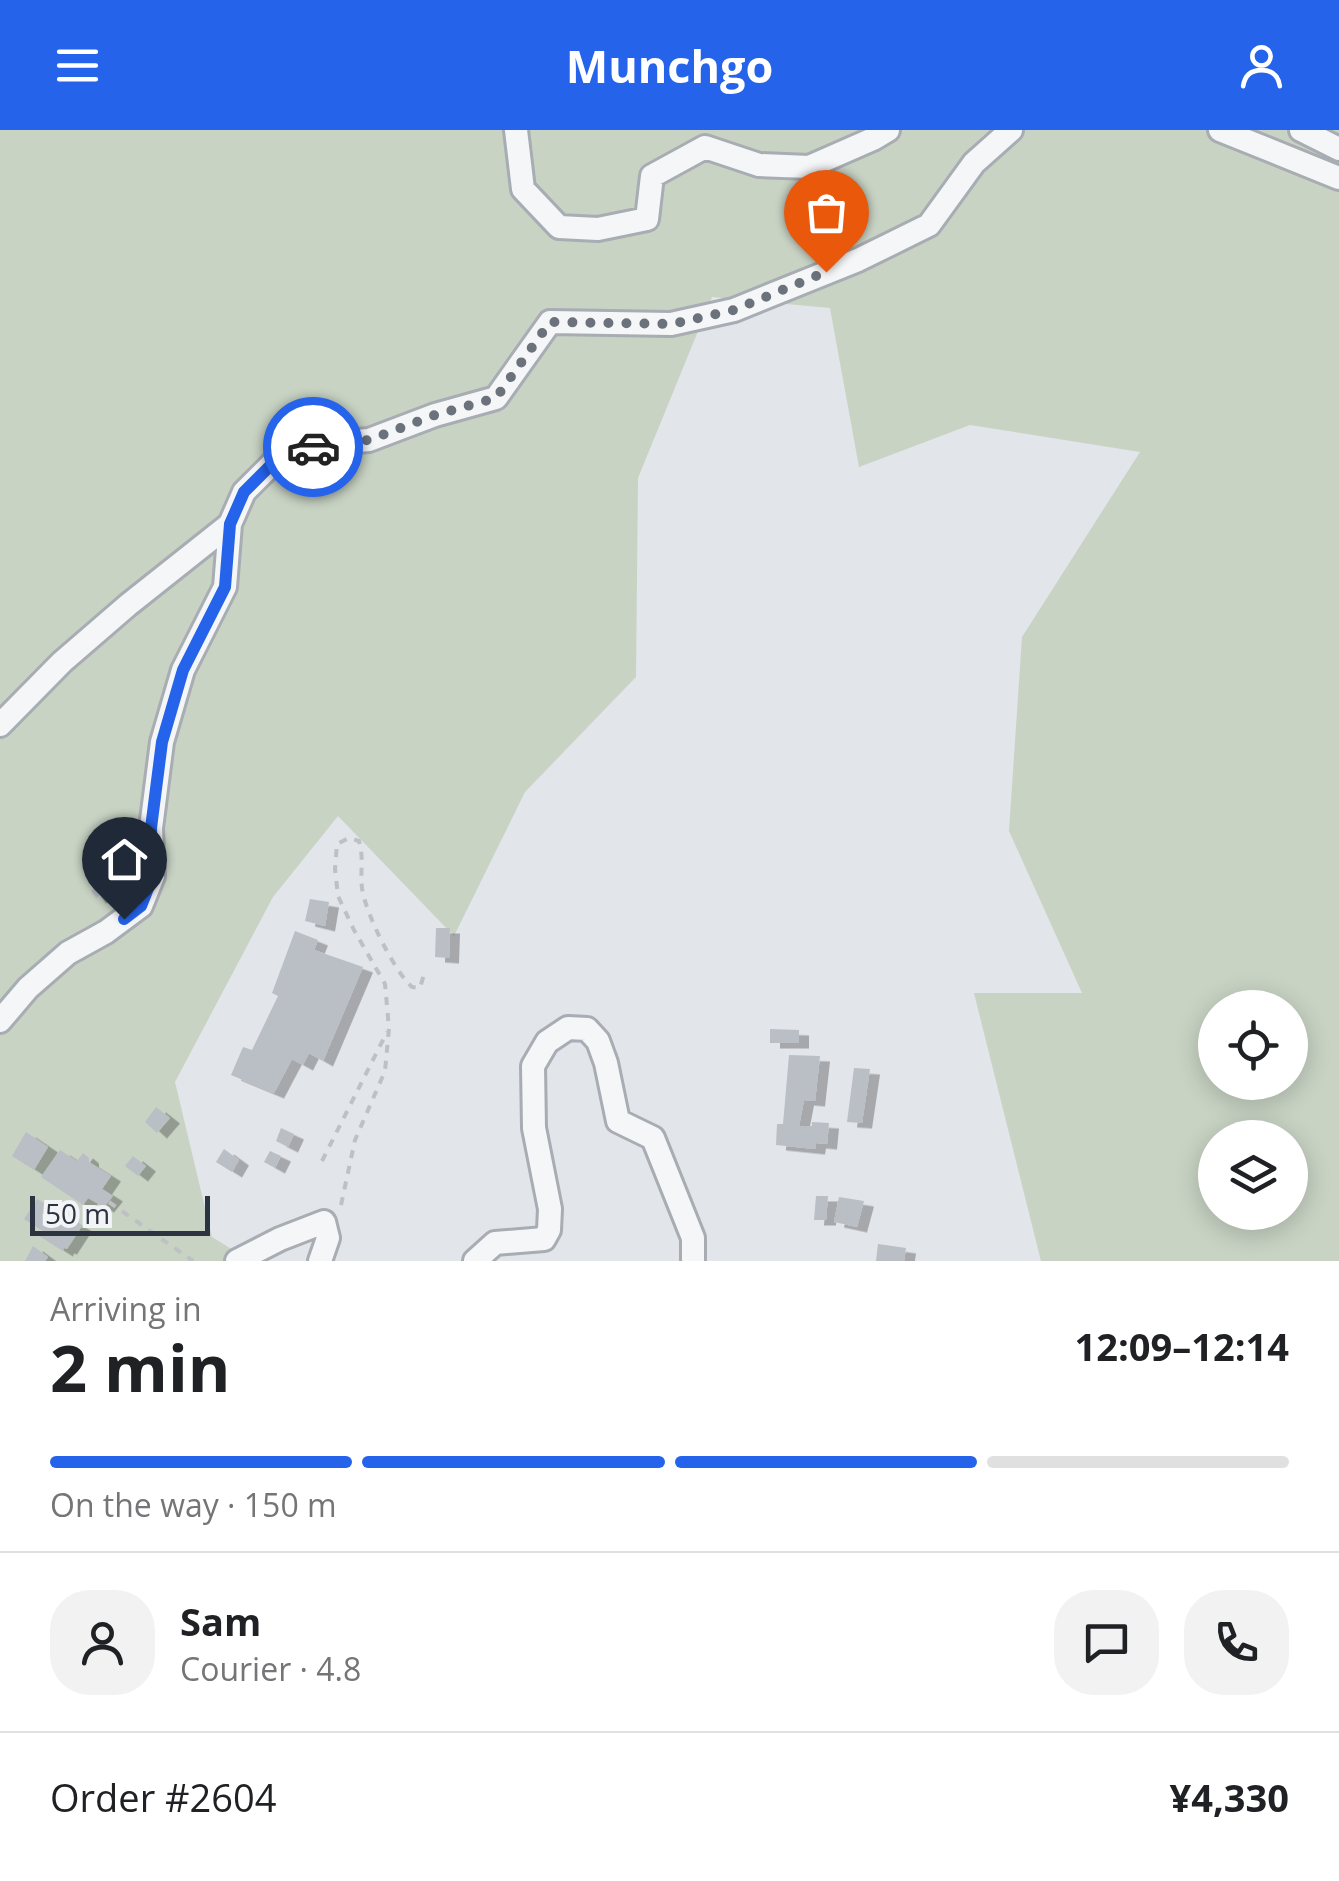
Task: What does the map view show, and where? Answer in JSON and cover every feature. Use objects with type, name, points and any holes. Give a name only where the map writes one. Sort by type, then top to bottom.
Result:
[{"type":"street","points":[[516,130],[523,189],[560,228],[598,228],[646,219],[652,176],[705,147],[759,165],[809,167],[888,130]]},
{"type":"street","points":[[0,1021],[28,988],[68,954],[141,906],[153,876],[151,828],[162,742],[183,670],[225,587],[230,524],[244,492],[279,457],[320,444],[369,440],[435,415],[496,398],[550,322],[672,324],[734,310],[858,260],[929,226],[974,163],[1011,130]]},
{"type":"street","points":[[1220,130],[1339,178]]},
{"type":"street","points":[[1301,130],[1339,149]]},
{"type":"street","points":[[0,725],[62,662],[230,524]]},
{"type":"street","points":[[475,1261],[495,1243],[544,1239],[550,1230],[550,1209],[534,1128],[533,1066],[548,1042],[568,1028],[587,1029],[598,1041],[618,1121],[653,1138],[693,1238],[694,1261]]},
{"type":"street","points":[[237,1261],[324,1222],[328,1238],[320,1261]]},
{"type":"path","points":[[324,1222],[342,1204],[355,1140],[385,1071],[389,1028],[385,984],[338,896],[337,844],[349,838],[359,841],[367,906],[405,981],[420,988],[425,971]]},
{"type":"path","points":[[322,1161],[389,1028]]},
{"type":"path","points":[[109,1202],[193,1261]]},
{"type":"green space","points":[[0,130],[1339,130],[1339,1261],[1041,1261],[974,993],[1082,993],[1009,831],[1022,637],[1140,452],[970,425],[859,467],[830,308],[712,297],[638,478],[636,677],[525,792],[454,936],[338,816],[273,897],[175,1082],[212,1237],[251,1261],[0,1261]]},
{"type":"building","points":[[100,884],[106,891],[96,898],[91,891]]},
{"type":"building","points":[[310,899],[329,902],[325,926],[305,921]]},
{"type":"building","points":[[436,928],[450,928],[449,958],[435,957]]},
{"type":"building","points":[[295,931],[318,940],[314,950],[363,967],[323,1061],[309,1053],[303,1065],[292,1059],[274,1093],[231,1075],[243,1047],[252,1050],[278,996],[272,993]]},
{"type":"building","points":[[770,1029],[799,1030],[799,1043],[770,1043]]},
{"type":"building","points":[[789,1055],[820,1056],[815,1101],[804,1100],[799,1126],[829,1123],[827,1144],[816,1143],[815,1149],[776,1145],[777,1124],[783,1124]]},
{"type":"building","points":[[854,1068],[870,1069],[862,1123],[847,1122]]},
{"type":"building","points":[[156,1107],[170,1118],[157,1133],[145,1122]]},
{"type":"building","points":[[281,1128],[294,1134],[288,1147],[276,1141]]},
{"type":"building","points":[[26,1132],[48,1147],[34,1170],[12,1156]]},
{"type":"building","points":[[224,1149],[239,1160],[232,1172],[216,1162]]},
{"type":"building","points":[[60,1150],[77,1161],[83,1153],[89,1162],[111,1176],[102,1189],[113,1196],[104,1207],[88,1198],[83,1205],[41,1177]]},
{"type":"building","points":[[270,1151],[281,1156],[275,1168],[264,1162]]},
{"type":"building","points":[[133,1156],[146,1166],[138,1176],[125,1166]]},
{"type":"building","points":[[816,1196],[828,1196],[826,1220],[814,1220]]},
{"type":"building","points":[[839,1197],[864,1201],[857,1227],[834,1222]]},
{"type":"building","points":[[37,1199],[82,1226],[67,1249],[63,1251],[39,1236],[43,1231],[24,1219]]},
{"type":"building","points":[[878,1244],[906,1248],[904,1261],[876,1261]]},
{"type":"building","points":[[33,1246],[48,1257],[45,1261],[25,1261]]},
{"type":"way so far","points":[[313,447],[369,440],[435,415],[496,398],[550,322],[672,324],[734,310],[826,272]]},
{"type":"route","points":[[124,919],[141,906],[153,876],[151,828],[162,742],[183,670],[225,587],[230,524],[244,492],[279,457],[313,447]]}]
